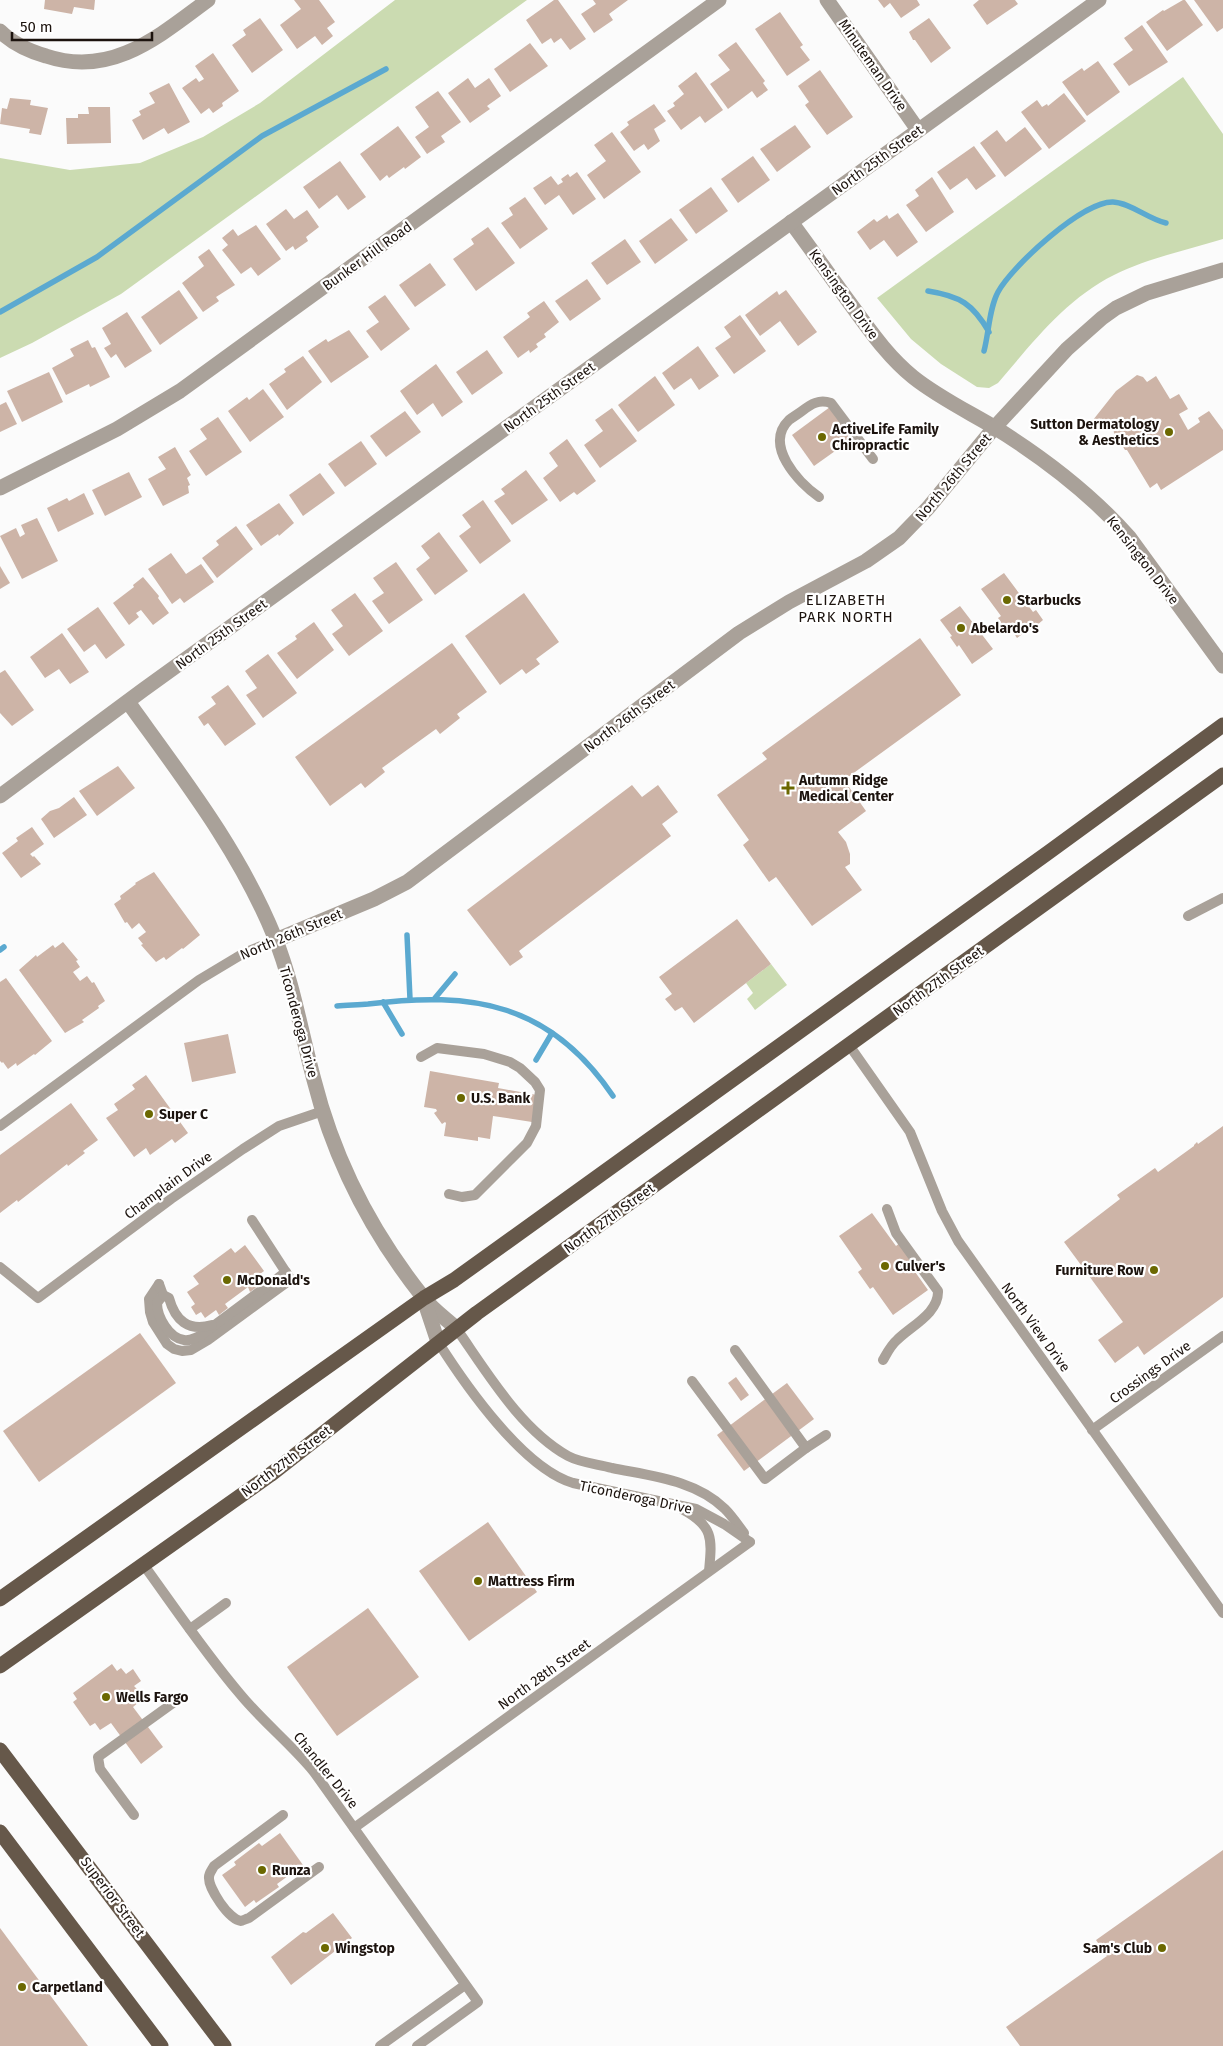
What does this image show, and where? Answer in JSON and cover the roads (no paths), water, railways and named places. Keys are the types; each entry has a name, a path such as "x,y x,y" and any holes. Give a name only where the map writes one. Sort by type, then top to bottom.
{"main road":[{"path":"0,1599 424,1298 464,1273 1042,858 1223,725"},
{"name":"North 27th Street","path":"0,1666 270,1475 456,1328 1223,775"},
{"name":"Superior Street","path":"0,1750 224,2046"},
{"path":"0,1832 161,2046"}],"street":[{"path":"0,31 24,48 52,58 77,62 103,60 122,56 140,48 208,0"},
{"name":"Bunker Hill Road","path":"0,488 125,425 180,391 719,0"},
{"name":"Minuteman Drive","path":"827,0 918,130"},
{"name":"North 25th Street","path":"1,794 1099,0"},
{"name":"Kensington Drive","path":"792,222 892,358 933,392 994,428 1053,467 1113,519 1129,537 1223,666"},
{"name":"North 26th Street","path":"276,940 374,899 407,882 739,633 789,602 877,554 899,538 928,508 994,428 1067,350 1102,318 1124,304 1147,293 1223,270"},
{"name":"Ticonderoga Drive","path":"128,702 227,841 250,884 276,940 286,969 323,1111 344,1168 362,1206 386,1245 424,1298 456,1328"},
{"name":"Ticonderoga Drive","path":"424,1298 438,1342"}],"lane":[{"path":"820,497 808,489 781,453 780,438 782,431 789,420 797,414 819,401 830,403 873,459"},
{"path":"1188,916 1223,898"},
{"name":"North 26th Street","path":"0,1126 199,980 244,953 276,940"},
{"name":"North View Drive","path":"849,1045 910,1132 942,1211 958,1241 1223,1613"},
{"path":"421,1056 437,1048 484,1054 510,1062 520,1068 536,1082 540,1090 536,1126 527,1144 475,1195 462,1197 449,1194"},
{"name":"Champlain Drive","path":"0,1267 38,1298 171,1199 243,1149 279,1126 323,1111"},
{"path":"883,1360 894,1342 932,1310 938,1300 938,1291 896,1233 887,1209"},
{"path":"217,1323 202,1328 194,1327 182,1321 174,1313 169,1298 163,1295 159,1284 149,1299 153,1322 167,1344 174,1349 182,1351 191,1350 208,1340 288,1282 289,1276 252,1220"},
{"path":"163,1295 156,1303 157,1313 175,1337 182,1340 190,1340 200,1336 286,1272"},
{"name":"Ticonderoga Drive","path":"456,1328 515,1409 558,1450 582,1461 671,1480 692,1487 709,1496 725,1509 750,1542"},
{"name":"Crossings Drive","path":"1092,1430 1223,1336"},
{"name":"Ticonderoga Drive","path":"438,1342 453,1366 499,1426 549,1472 562,1480 573,1483 670,1503 703,1512 733,1529 750,1542"},
{"path":"735,1350 806,1448"},
{"path":"692,1381 765,1479 826,1435"},
{"path":"670,1503 688,1512 707,1529 711,1541 709,1572"},
{"name":"North 28th Street","path":"354,1828 750,1542"},
{"name":"Chandler Drive","path":"143,1564 224,1676 259,1717 298,1753 478,2002 418,2046"},
{"path":"190,1629 226,1603"},
{"path":"134,1815 100,1769 98,1757 173,1703"},
{"path":"283,1815 214,1866 209,1874 211,1888 227,1911 233,1917 242,1921 249,1918 320,1867"},
{"path":"380,2046 465,1985"}],"waterway":[{"path":"0,312 97,257 262,136 386,69"},
{"path":"984,351 991,313 998,292 1018,267 1067,223 1084,212 1113,202 1126,205 1166,223"},
{"path":"928,291 949,296 964,303 977,314 989,332"},
{"path":"407,935 410,999"},
{"path":"0,950 4,947"},
{"path":"435,998 455,974"},
{"path":"337,1006 406,1000 442,1000 475,1003 506,1010 535,1023 563,1041 589,1065 613,1096"},
{"path":"383,1002 402,1034"},
{"path":"536,1060 552,1033"}],"place":[{"name":"Sutton Dermatology & Aesthetics","path":"1169,432"},
{"name":"ActiveLife Family Chiropractic","path":"822,437"},
{"name":"Starbucks","path":"1007,600"},
{"name":"Abelardo's","path":"961,628"},
{"name":"Autumn Ridge Medical Center","path":"788,788"},
{"name":"U.S. Bank","path":"461,1098"},
{"name":"Super C","path":"149,1114"},
{"name":"Culver's","path":"885,1266"},
{"name":"Furniture Row","path":"1154,1270"},
{"name":"McDonald's","path":"227,1280"},
{"name":"Mattress Firm","path":"478,1581"},
{"name":"Wells Fargo","path":"106,1697"},
{"name":"Runza","path":"262,1870"},
{"name":"Wingstop","path":"325,1948"},
{"name":"Sam's Club","path":"1162,1948"},
{"name":"Carpetland","path":"22,1987"}],"district":[{"name":"ELIZABETH PARK NORTH","path":"846,608"}]}
